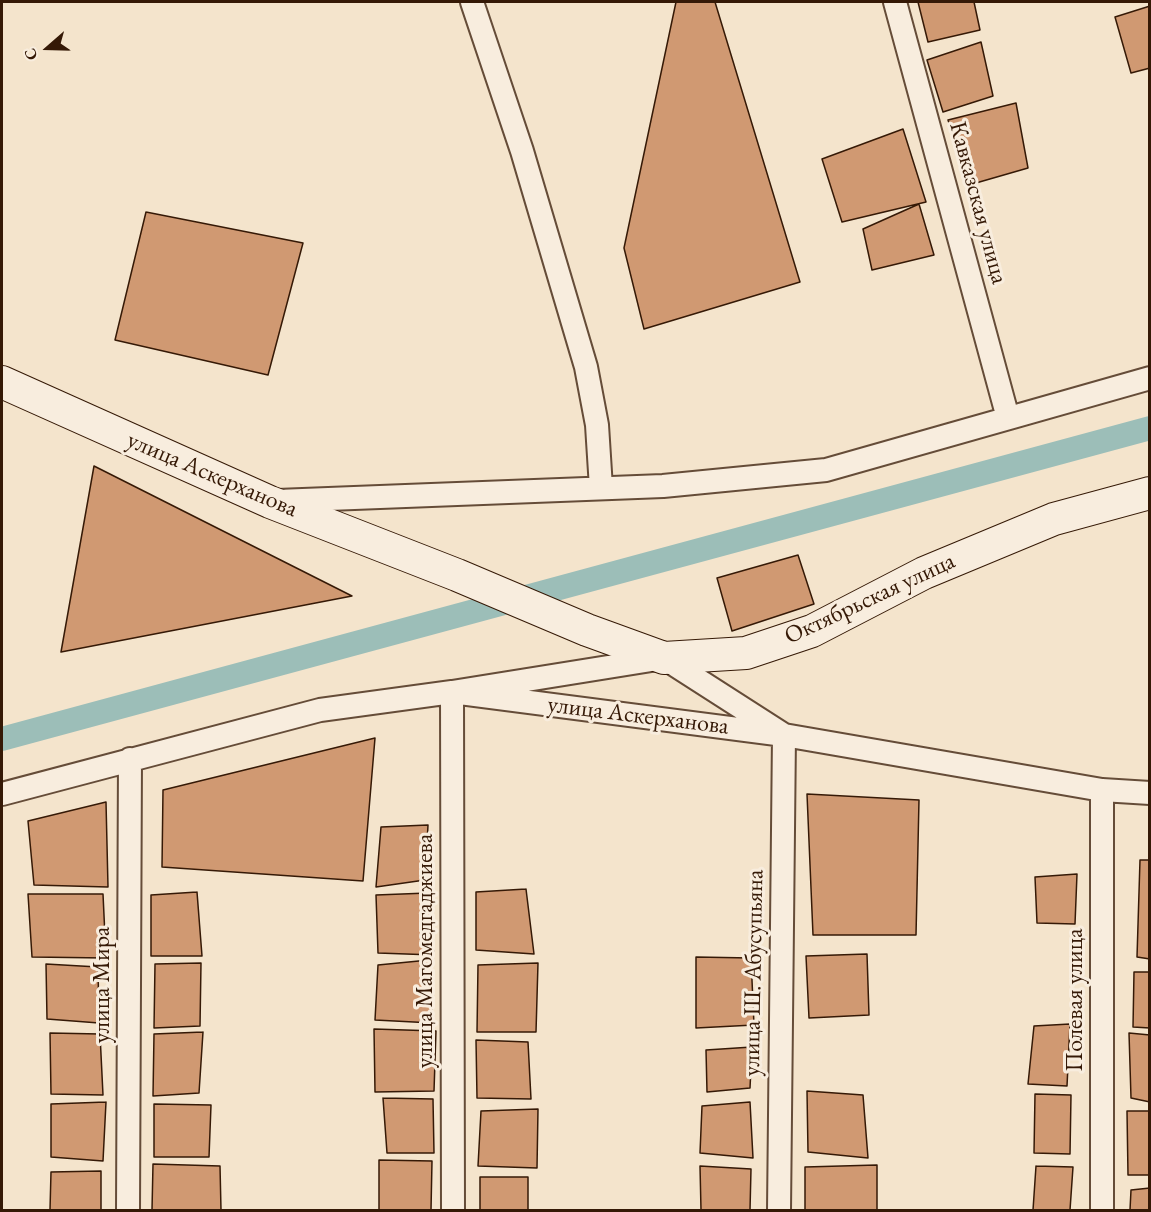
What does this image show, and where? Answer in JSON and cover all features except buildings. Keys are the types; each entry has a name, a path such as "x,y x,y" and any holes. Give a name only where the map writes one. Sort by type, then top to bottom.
{"street":[{"path":"472,2 522,152 586,367 597,425 601,488"},
{"name":"Кавказская улица","path":"896,2 1008,418"},
{"path":"270,502 663,486 826,470 1149,378"},
{"name":"улица Аскерханова","path":"2,382 270,502 458,575 587,630"},
{"name":"Октябрьская улица","path":"587,630 664,658 746,653 812,631 924,573 1054,519 1149,493"},
{"path":"452,692 664,658 784,735"},
{"name":"улица Аскерханова","path":"2,794 320,710 452,692 784,735 1102,790 1149,793"},
{"name":"улица Магомедгаджиева","path":"452,692 453,1210"},
{"name":"улица Ш. Абусупьяна","path":"779,1210 784,735"},
{"name":"улица Мира","path":"128,1210 130,759"},
{"name":"Полевая улица","path":"1102,790 1102,1210"}],"waterway":[{"path":"2,739 1150,428"}]}
